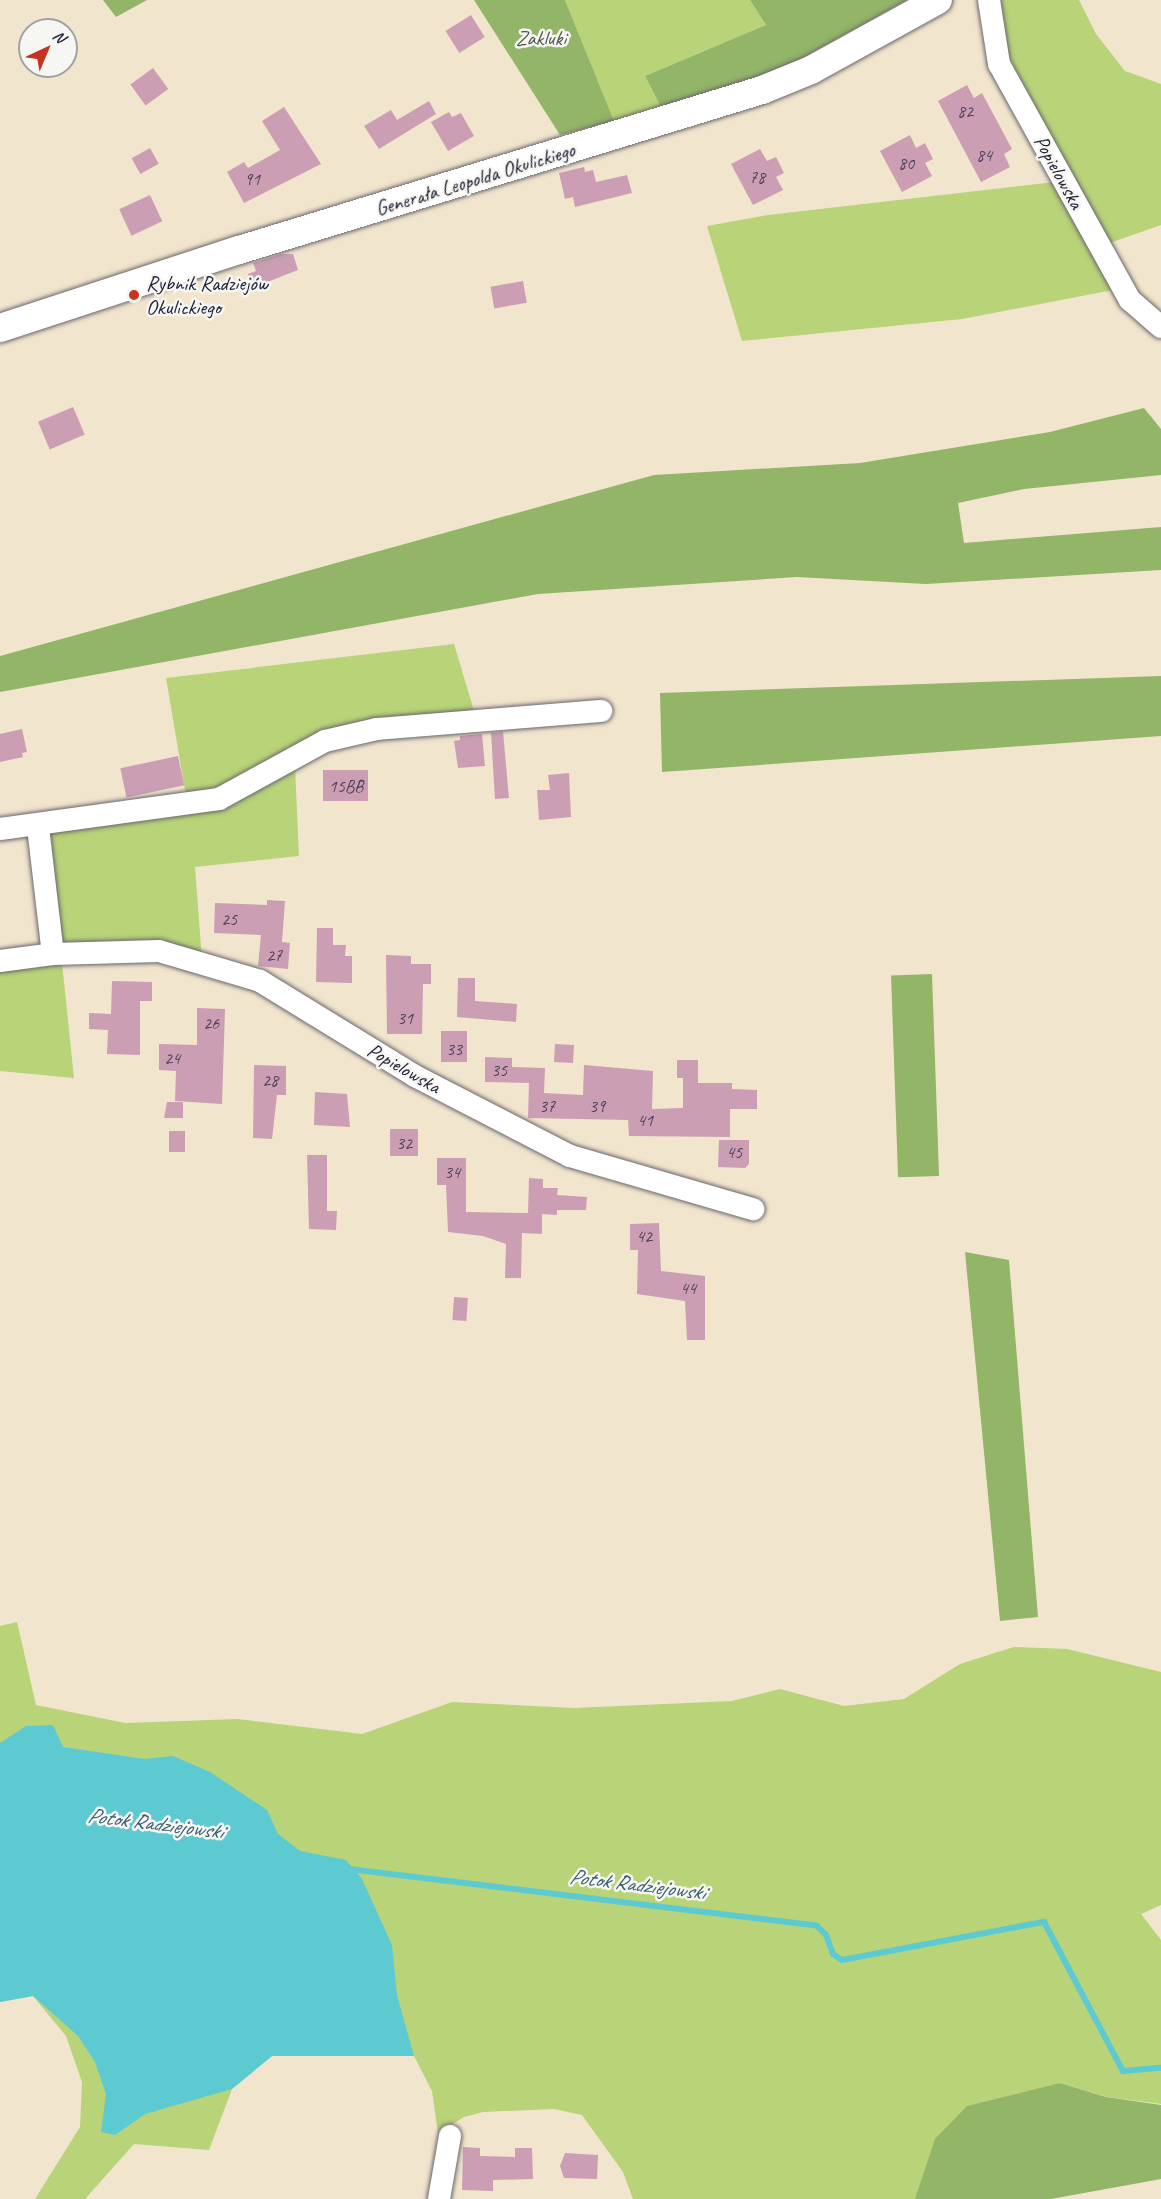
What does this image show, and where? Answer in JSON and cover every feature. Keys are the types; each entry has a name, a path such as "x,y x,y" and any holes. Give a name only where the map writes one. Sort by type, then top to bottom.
{"street":[{"name":"Generała Leopolda Okulickiego","path":"0,328 239,250 762,90 811,70 938,0"},
{"name":"Popielowska","path":"988,0 999,64 1130,300 1161,327"},
{"path":"0,830 38,827 219,799 326,741 377,729 601,711"},
{"path":"38,827 53,954"},
{"name":"Popielowska","path":"0,961 53,954 159,951 260,981 415,1076 570,1156 753,1209"},
{"path":"440,2199 450,2136"}],"green space":[{"path":"103,0 147,0 116,17"},
{"name":"Zakluki","path":"474,0 565,0 614,121 560,135"},
{"path":"565,0 750,0 766,25 645,76 663,111 614,121"},
{"path":"750,0 907,0 792,64 663,111 645,76 766,25"},
{"path":"1001,0 1079,0 1096,34 1125,71 1161,84 1161,225 1107,244 1017,78 1003,40"},
{"path":"1054,182 1113,290 962,319 742,341 707,226 768,215"},
{"path":"1144,408 1161,429 1161,475 1024,489 958,503 964,543 1161,527 1161,570 926,584 797,577 538,594 0,692 0,656 654,475 860,463 1050,432"},
{"path":"454,644 475,714 350,726 232,783 186,796 166,678"},
{"path":"1161,676 1161,736 662,772 660,693"},
{"path":"295,767 299,856 195,867 202,960 60,946 50,833 238,796"},
{"path":"62,963 74,1078 0,1071 0,971"},
{"path":"932,974 939,1176 898,1177 891,975"},
{"path":"965,1252 1009,1260 1038,1617 1000,1621"},
{"path":"17,1622 36,1705 125,1723 238,1719 362,1734 452,1702 574,1708 732,1701 780,1689 844,1706 904,1699 960,1664 1014,1647 1067,1649 1161,1672 1161,1905 1141,1914 1161,1940 1161,2104 1107,2097 1060,2083 923,2184 915,2199 633,2199 623,2172 582,2115 554,2109 483,2112 464,2117 438,2133 432,2091 414,2056 272,2056 232,2089 209,2150 134,2144 85,2199 35,2199 80,2127 82,2082 66,2036 33,1996 0,2002 0,1626"},
{"path":"1060,2083 1106,2097 1161,2105 1161,2179 1051,2199 915,2199 935,2139 967,2106"}],"water":[{"path":"53,1725 63,1747 144,1759 173,1756 210,1772 267,1810 278,1834 300,1851 346,1860 362,1879 392,1945 397,1995 414,2056 272,2056 232,2089 145,2114 115,2135 101,2132 106,2094 95,2062 78,2036 33,1996 0,2002 0,1743 26,1726"}],"building":[{"path":"471,15 485,37 459,53 446,31"},
{"path":"153,68 168,89 146,105 130,84"},
{"path":"967,85 974,98 982,93 1012,149 1004,154 1010,167 981,182 938,101"},
{"path":"429,101 436,114 379,149 364,126 391,110 397,120"},
{"path":"284,107 321,164 244,203 227,172 244,162 248,168 280,150 262,121"},
{"path":"449,112 452,117 461,113 474,136 448,151 431,122"},
{"path":"910,135 916,148 925,143 933,159 925,163 932,176 902,192 880,151"},
{"path":"150,148 159,164 140,174 132,158"},
{"path":"760,149 767,161 776,157 784,173 776,177 783,190 753,205 731,164"},
{"path":"584,167 585,172 593,170 596,182 627,175 632,193 575,207 573,197 565,199 559,173"},
{"path":"150,195 162,221 131,236 119,209"},
{"path":"281,254 293,254 298,270 252,288 248,274 256,271 253,263"},
{"path":"523,281 527,303 494,308 491,287"},
{"path":"73,407 85,435 50,449 38,422"},
{"path":"22,729 27,752 22,753 23,757 0,762 0,734"},
{"path":"503,732 509,798 495,799 491,733"},
{"path":"482,734 485,766 458,768 454,741 460,740 460,736"},
{"path":"178,756 184,785 127,798 120,768"},
{"path":"323,770 368,770 368,801 323,801"},
{"path":"569,773 571,817 539,820 537,790 550,790 548,775"},
{"path":"267,900 285,901 282,942 290,943 288,969 258,966 261,935 214,933 215,903 267,905"},
{"path":"317,928 333,928 333,945 346,945 345,956 352,956 352,983 316,982"},
{"path":"386,955 411,956 411,964 431,964 431,984 423,984 422,1034 387,1034"},
{"path":"458,978 475,978 475,1001 517,1004 516,1022 457,1017"},
{"path":"112,981 152,982 152,1001 140,1001 140,1055 107,1054 108,1030 89,1029 89,1013 111,1014"},
{"path":"197,1008 225,1009 222,1104 175,1101 176,1071 159,1070 159,1044 197,1045"},
{"path":"441,1031 467,1031 467,1062 441,1062"},
{"path":"555,1044 574,1045 573,1063 554,1062"},
{"path":"485,1057 512,1058 512,1067 545,1068 544,1093 583,1095 584,1065 653,1071 652,1109 683,1108 683,1078 677,1078 677,1060 698,1060 698,1083 732,1083 732,1089 757,1090 757,1109 730,1109 730,1137 629,1136 628,1120 528,1118 529,1083 485,1082"},
{"path":"254,1065 286,1066 286,1095 277,1095 272,1139 253,1138"},
{"path":"315,1092 347,1094 350,1127 314,1125"},
{"path":"167,1102 183,1102 183,1118 164,1118"},
{"path":"390,1129 418,1129 418,1156 390,1156"},
{"path":"169,1131 185,1131 185,1152 169,1152"},
{"path":"719,1140 749,1140 749,1164 745,1168 718,1167"},
{"path":"307,1155 327,1155 327,1211 337,1211 336,1230 309,1229"},
{"path":"437,1158 466,1158 466,1212 528,1213 529,1178 543,1179 543,1188 558,1188 557,1195 587,1197 586,1210 557,1210 557,1215 542,1214 542,1234 522,1233 521,1278 505,1278 506,1244 483,1236 448,1232 446,1185 437,1185"},
{"path":"659,1223 661,1271 705,1276 705,1340 687,1340 685,1301 637,1294 638,1250 630,1250 630,1224"},
{"path":"454,1297 468,1298 466,1321 452,1320"},
{"path":"463,2147 480,2148 480,2156 515,2157 515,2148 532,2148 533,2179 493,2180 493,2191 462,2190"},
{"path":"565,2153 598,2155 597,2179 564,2178 560,2166"}],"waterway":[{"name":"Potok Radziejowski","path":"349,1869 817,1926 826,1935 833,1954 842,1960 1044,1922 1123,2071 1161,2068"}],"place":[{"name":"Rybnik Radziejów Okulickiego","path":"134,295"}]}
